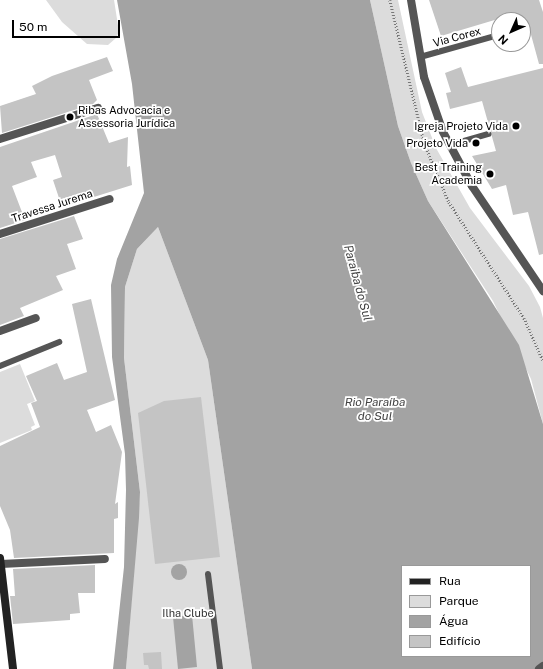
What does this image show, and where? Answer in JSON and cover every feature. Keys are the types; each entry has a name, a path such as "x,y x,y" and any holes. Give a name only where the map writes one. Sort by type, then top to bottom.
{"main road":[{"path":"1,561 13,669"}],"street":[{"path":"411,0 420,57 429,95 450,145 472,186 543,291"},
{"path":"0,139 98,108"},
{"name":"Travessa Jurema","path":"0,234 110,199"},
{"path":"0,331 36,318"},
{"path":"1,561 105,559"},
{"path":"538,669 543,666"}],"lane":[{"name":"Via Corex","path":"420,57 491,37"},
{"path":"450,145 488,134"},
{"path":"0,366 59,342"},
{"path":"208,574 220,669"}],"path":[{"path":"390,0 424,142 449,202 524,318 543,360"}],"green space":[{"path":"46,0 114,0 119,32 116,38 108,45 87,44 62,22"},
{"path":"370,0 398,0 422,112 436,148 470,208 529,286 540,307 543,318 543,424 531,379 493,301 428,201 411,163 398,126"},
{"name":"Ilha Clube","path":"158,227 208,360 252,669 126,669 140,492 124,358 125,287 137,249"},
{"path":"20,364 35,401 27,404 35,425 31,427 32,430 0,443 0,372"}],"water":[{"name":"Rio Paraíba do Sul","path":"117,0 370,0 398,126 411,163 428,201 519,345 543,424 543,669 252,669 208,360 158,227 137,249 125,287 124,358 140,492 126,669 113,669 124,567 126,490 125,454 112,357 111,285 117,259 144,193 132,84"},
{"path":"179,564 185,566 187,572 185,578 179,580 173,578 171,572 173,566"},
{"path":"192,615 197,667 178,669 173,617"}],"building":[{"path":"429,0 539,0 543,12 543,64 539,64 531,35 531,12 491,12 491,21 441,36"},
{"path":"107,57 113,71 89,80 97,100 93,104 2,133 0,106 36,94 32,86 52,76"},
{"path":"461,67 468,87 543,68 543,254 539,255 528,212 513,215 506,185 492,189 472,156 496,151 482,101 450,109 446,93 451,92 445,73"},
{"path":"97,114 109,143 128,137 127,167 130,166 132,185 62,207 53,180 62,177 55,155 31,162 37,177 12,186 25,220 0,228 0,147"},
{"path":"74,216 83,239 67,244 76,269 56,276 63,290 20,308 24,316 0,325 0,239"},
{"path":"91,299 115,400 87,410 96,432 111,425 122,452 115,504 118,502 118,518 114,519 114,553 14,558 10,530 0,506 0,446 40,427 31,403 37,401 26,376 57,363 64,380 87,372 72,304"},
{"path":"201,397 220,557 155,564 138,413 164,401"},
{"path":"95,565 95,593 78,593 80,613 70,614 70,620 13,624 10,596 15,596 13,569"},
{"path":"161,652 162,669 149,669 148,665 144,665 143,653"}],"place":[{"name":"Ribas Advocacia e Assessoria Jurídica","path":"70,117"},
{"name":"Igreja Projeto Vida","path":"516,126"},
{"name":"Projeto Vida","path":"476,143"},
{"name":"Best Training Academia","path":"490,174"}],"water label":[{"name":"Paraiba do Sul","path":"357,283"}]}
